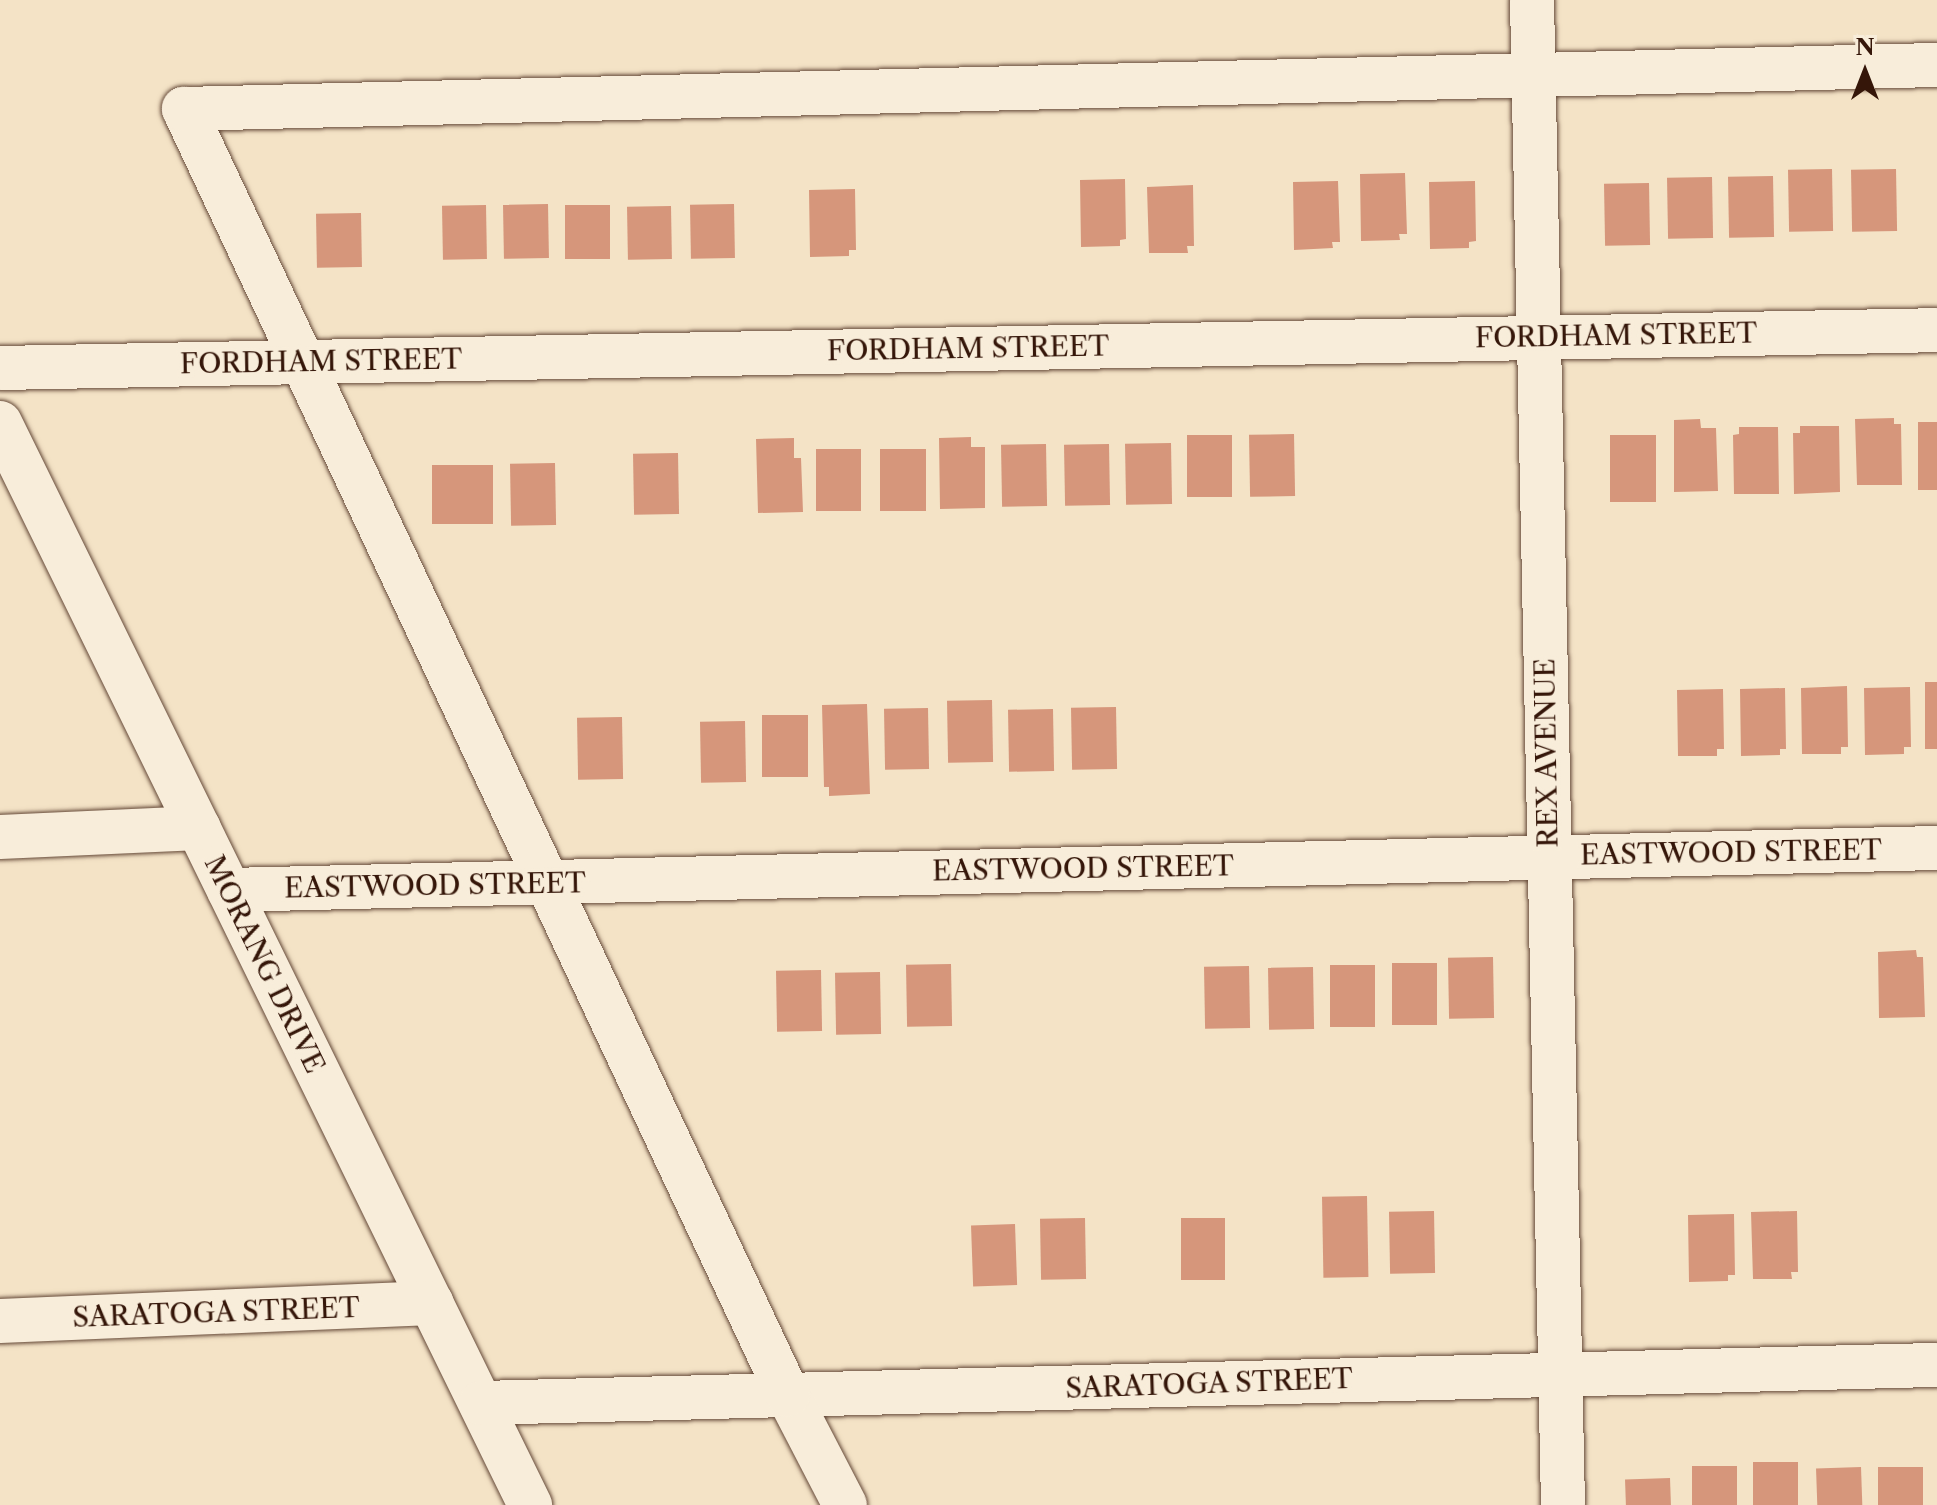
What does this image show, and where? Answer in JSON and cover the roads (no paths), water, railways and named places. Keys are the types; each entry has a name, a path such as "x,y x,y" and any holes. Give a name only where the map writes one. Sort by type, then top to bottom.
{"street":[{"name":"REX AVENUE","path":"1532,0 1563,1505"},
{"path":"845,1505 788,1395 545,882 299,362 184,109 1937,65"},
{"name":"FORDHAM STREET","path":"0,368 1937,330"},
{"name":"MORANG DRIVE","path":"0,423 530,1505"},
{"path":"0,837 199,828"},
{"name":"EASTWOOD STREET","path":"229,890 1937,848"},
{"name":"SARATOGA STREET","path":"0,1321 432,1303"},
{"name":"SARATOGA STREET","path":"481,1403 1937,1365"}]}
